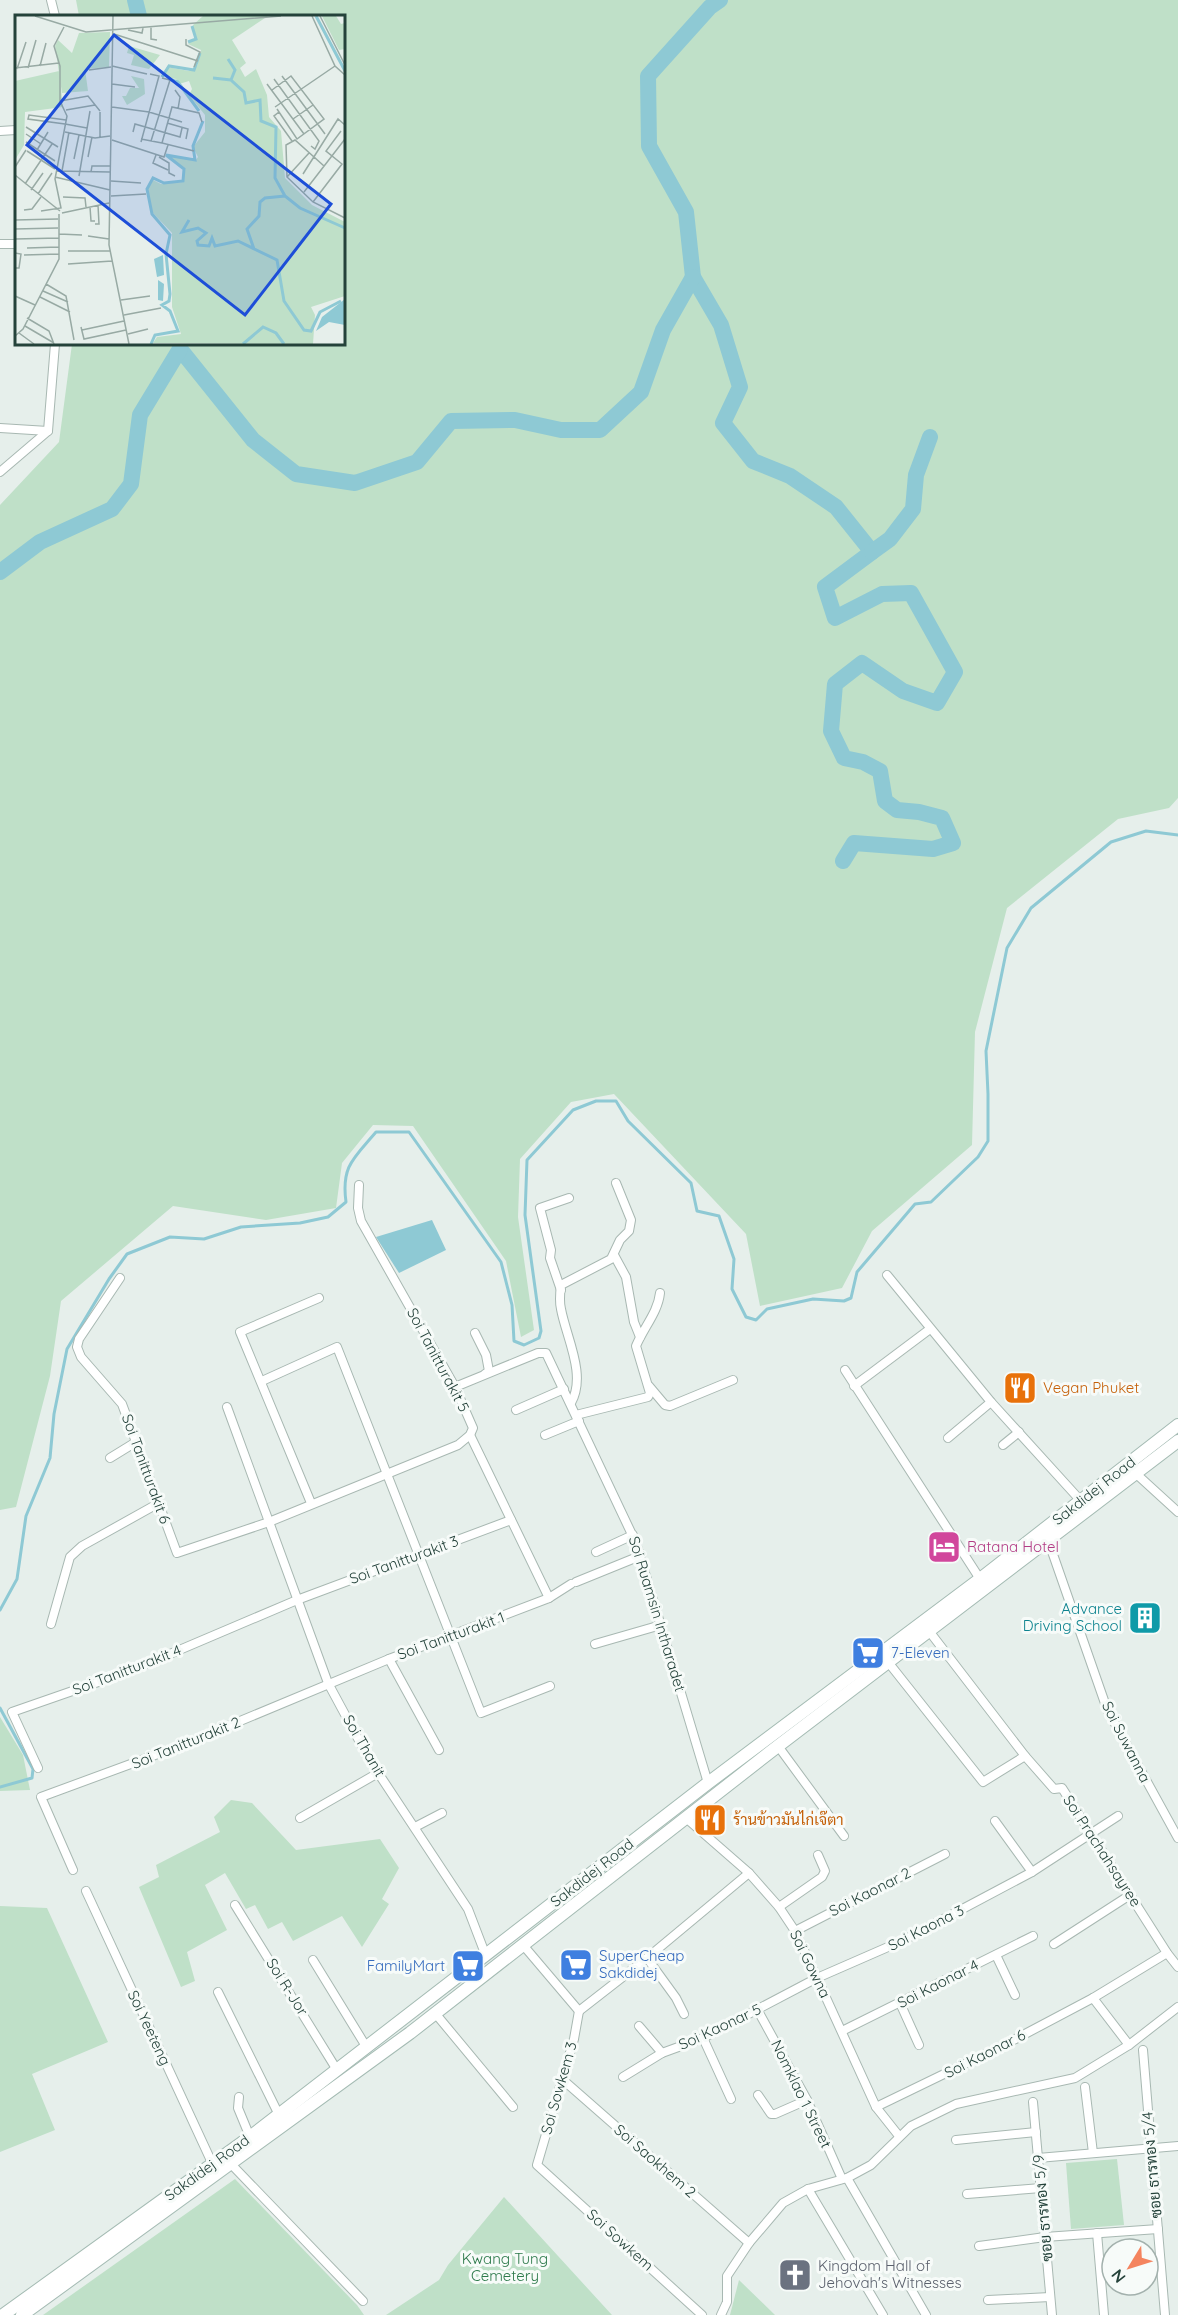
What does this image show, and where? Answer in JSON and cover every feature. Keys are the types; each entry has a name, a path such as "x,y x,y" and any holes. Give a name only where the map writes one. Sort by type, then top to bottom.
{"main road":[{"name":"Sakdidej Road","path":"22,2315 176,2198 213,2165 708,1783 980,1579 1048,1540 1132,1469 1178,1425"},
{"name":"Sakdidej Road","path":"3,2315 176,2198 231,2164 435,2013 928,1631 1081,1501 1178,1441"}],"street":[{"path":"51,0 55,15"},
{"path":"0,131 15,130"},
{"path":"0,472 48,431 55,345"},
{"path":"0,428 48,431"},
{"path":"571,1403 575,1396 576,1380 574,1352 561,1310 561,1285 609,1260 614,1255 620,1240 629,1231 631,1220 616,1183"},
{"name":"Soi Tanitturakit 5","path":"359,1185 358,1208 361,1221 455,1387 473,1428 470,1435 549,1599"},
{"path":"561,1290 550,1258 551,1250 540,1208 569,1198"},
{"path":"614,1255 626,1276 634,1322 640,1337"},
{"path":"887,1275 991,1402 1081,1501"},
{"name":"Soi Tanitturakit 6","path":"120,1278 79,1339 77,1347 81,1357 122,1404 177,1553 269,1521"},
{"path":"545,1435 578,1418 646,1398 650,1393 636,1346 656,1310 660,1293"},
{"path":"311,1503 240,1332 319,1298"},
{"path":"854,1386 930,1329"},
{"path":"455,1387 489,1371 487,1359 475,1333"},
{"path":"262,1381 337,1347 481,1713 550,1686"},
{"name":"Soi Ruamsin Intharadet","path":"485,1374 538,1353 546,1353 633,1535 708,1783"},
{"path":"845,1370 980,1579"},
{"path":"647,1383 667,1406 733,1380"},
{"path":"516,1410 564,1389"},
{"path":"948,1438 991,1402"},
{"name":"Soi Thanit","path":"227,1407 328,1683 378,1773 468,1909 486,1956"},
{"path":"1003,1445 1019,1432"},
{"path":"269,1521 458,1445 470,1435"},
{"path":"110,1458 136,1442"},
{"path":"1132,1469 1178,1512"},
{"path":"51,1624 70,1557 82,1546 159,1503"},
{"name":"Soi Tanitturakit 3","path":"297,1600 511,1520"},
{"path":"596,1552 633,1535"},
{"name":"Soi Suwanna","path":"1048,1540 1107,1709 1178,1838"},
{"name":"Soi Tanitturakit 1","path":"328,1683 549,1599 573,1583 640,1556"},
{"name":"Soi Tanitturakit 4","path":"38,1768 12,1712 130,1671 297,1600"},
{"path":"596,1644 661,1625"},
{"name":"Soi Prachahsayree","path":"928,1631 1025,1756 1054,1789 1062,1788 1090,1835 1178,1967"},
{"path":"389,1659 439,1750"},
{"path":"888,1662 983,1782 1025,1756"},
{"name":"Soi Tanitturakit 2","path":"73,1870 41,1797 185,1744 328,1683"},
{"path":"778,1746 844,1836"},
{"path":"300,1818 378,1773"},
{"path":"415,1827 442,1813"},
{"name":"Soi Kaona 3","path":"818,1978 904,1940 1032,1872 1118,1816"},
{"name":"Soi Gowna","path":"686,1818 749,1873 779,1907 795,1931 818,1978 876,2108 899,2136"},
{"path":"995,1821 1032,1872"},
{"name":"Soi Kaonar 2","path":"795,1931 945,1854"},
{"path":"779,1907 822,1877 825,1872 818,1855"},
{"path":"522,1945 579,2011 647,1959 749,1873"},
{"name":"Soi Yeeteng","path":"86,1891 213,2165"},
{"path":"1054,1944 1130,1894"},
{"name":"Soi R-Jor","path":"235,1905 338,2070"},
{"name":"Soi Kaonar 4","path":"842,2031 1033,1936"},
{"name":"Soi Kaonar 6","path":"876,2108 1093,1998 1167,1953"},
{"path":"996,1955 1015,1995"},
{"path":"647,1959 676,1998 684,2014"},
{"path":"313,1960 367,2048"},
{"name":"Soi Kaonar 5","path":"623,2077 662,2053 703,2038 818,1978"},
{"path":"218,1992 279,2115"},
{"path":"1093,1998 1129,2045"},
{"path":"900,2003 919,2045"},
{"path":"721,2315 727,2302 727,2276 749,2243 783,2203 808,2189 844,2178 871,2165 911,2126 956,2104 1075,2078 1129,2045 1178,2007"},
{"name":"Nomklao 1 Street","path":"758,2009 807,2100 844,2178 926,2315"},
{"name":"Soi Sowkem 3","path":"537,2165 579,2011"},
{"path":"435,2013 513,2107"},
{"path":"639,2026 662,2053"},
{"path":"703,2038 730,2099"},
{"name":"ซอย ธารทอง 5/4","path":"1143,2050 1149,2149 1165,2315"},
{"name":"Soi Saokhem 2","path":"562,2079 749,2243"},
{"path":"1085,2087 1093,2153"},
{"path":"758,2095 771,2114 807,2100"},
{"path":"239,2097 238,2108 250,2137"},
{"name":"ซอย ธารทอง 5/9","path":"1033,2102 1052,2315"},
{"path":"956,2140 1036,2132"},
{"path":"1038,2158 1178,2146"},
{"path":"231,2164 363,2301"},
{"name":"Soi Sowkem","path":"537,2165 702,2315"},
{"path":"967,2194 1041,2188"},
{"path":"808,2189 883,2315"},
{"path":"979,2246 1045,2237 1158,2229"},
{"path":"1097,2233 1104,2315"},
{"path":"988,2300 1050,2297"}],"green space":[{"path":"76,0 1178,0 1178,798 1169,808 1118,819 1007,908 975,1032 972,1145 872,1231 842,1288 760,1306 746,1234 614,1094 571,1102 520,1159 518,1217 534,1330 521,1337 506,1261 413,1126 373,1125 342,1163 336,1208 266,1220 173,1206 61,1301 50,1376 16,1507 0,1510 0,505 59,442 72,345 345,345 345,15 79,15"},
{"path":"0,1717 23,1755 30,1790 0,1791"},
{"path":"231,1800 252,1803 296,1850 380,1839 399,1868 382,1899 389,1904 362,1947 342,1916 293,1941 282,1922 268,1929 255,1905 246,1909 225,1873 205,1885 227,1930 187,1952 195,1981 181,1987 139,1887 159,1877 156,1865 220,1832 214,1817"},
{"path":"0,1906 47,1908 108,2042 32,2074 55,2130 0,2152"},
{"path":"1117,2159 1124,2225 1071,2229 1066,2163"},
{"path":"235,2179 357,2305 364,2315 43,2315"},
{"name":"Kwang Tung Cemetery","path":"504,2197 612,2315 386,2315 439,2280 448,2265"},
{"path":"739,2280 775,2315 730,2315"}],"water":[{"path":"432,1220 446,1250 399,1273 376,1237"}],"waterway":[{"path":"135,0 139,15"},
{"path":"720,0 710,7 648,76 649,146 686,212 693,277 721,325 740,387 723,423 753,461 790,476 836,507 872,552 825,587 835,618 882,594 911,593 955,672 937,703 903,691 862,663 835,684 831,731 844,758 863,762 880,771 885,801 897,810 919,812 942,818 953,843 933,849 854,843 843,861"},
{"path":"180,349 253,440 296,474 355,483 417,462 451,421 515,420 561,430 600,430 641,392 663,330 693,277"},
{"path":"0,572 40,542 112,509 131,484 140,415 180,349 180,345"},
{"path":"872,552 890,539 913,509 916,475 930,437"},
{"path":"0,1610 17,1579 26,1516 50,1458 54,1414 67,1349 109,1279 127,1254 170,1237 204,1239 241,1227 300,1223 328,1217 346,1202 347,1171 376,1132 409,1132 501,1262 512,1305 514,1341 524,1345 539,1338 541,1331 525,1215 527,1160 573,1110 596,1101 616,1101 628,1121 691,1183 697,1211 719,1216 734,1259 732,1289 746,1317 756,1320 767,1309 813,1299 844,1301 851,1298 857,1272 915,1204 931,1202 978,1157 988,1141 986,1051 1007,948 1031,908 1111,842 1146,831 1178,835"},
{"path":"0,1708 33,1769 32,1778 0,1787"}],"place":[{"name":"Vegan Phuket","path":"1020,1388"},
{"name":"Ratana Hotel","path":"944,1547"},
{"name":"Advance Driving School","path":"1145,1618"},
{"name":"7-Eleven","path":"868,1653"},
{"name":"ร้านข้าวมันไก่เจ๊ตา","path":"710,1820"},
{"name":"SuperCheap Sakdidej","path":"576,1965"},
{"name":"FamilyMart","path":"468,1966"},
{"name":"Kingdom Hall of Jehovah's Witnesses","path":"795,2275"}]}
